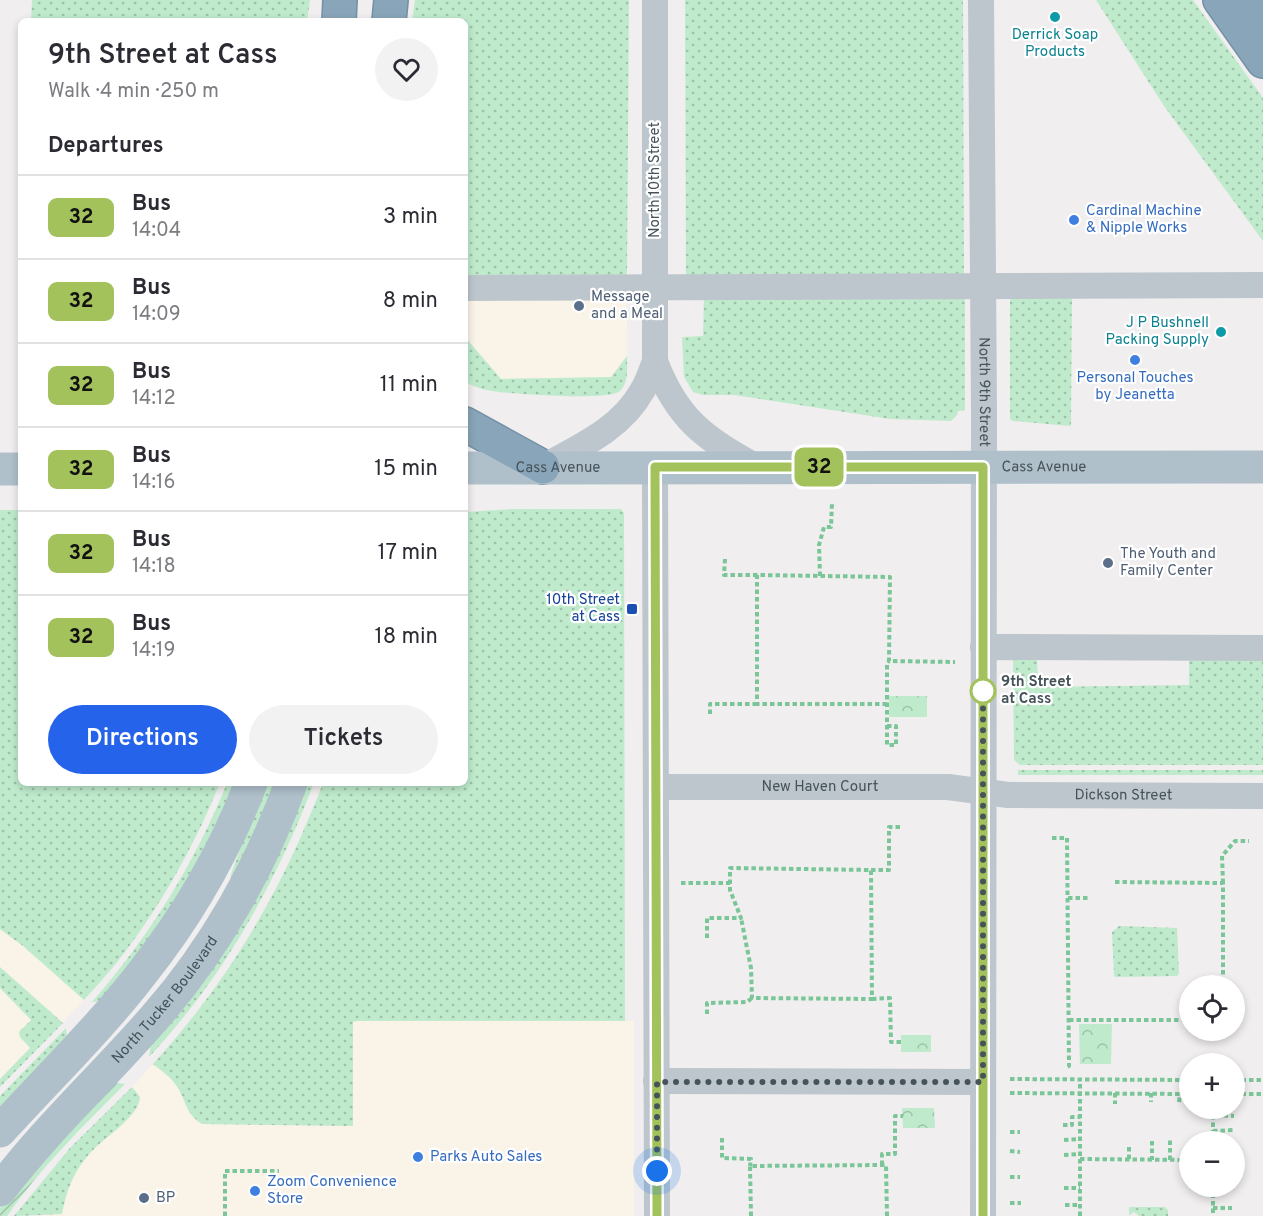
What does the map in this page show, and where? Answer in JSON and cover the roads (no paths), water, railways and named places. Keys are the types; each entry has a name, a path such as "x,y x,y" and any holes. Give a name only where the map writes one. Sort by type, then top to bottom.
{"highway":[{"path":"339,18 340,0"},
{"path":"390,18 391,0"},
{"path":"1220,0 1263,61"},
{"path":"1251,0 1263,15"},
{"path":"468,426 543,467"}],"main road":[{"path":"468,486 543,467"},
{"name":"Cass Avenue","path":"468,468 1263,467"},
{"path":"0,470 18,470"},
{"path":"0,1131 143,973 181,919 212,867 250,786"},
{"name":"North Tucker Boulevard","path":"0,1190 56,1122 156,1016 208,948 263,850 290,786"}],"street":[{"name":"North 10th Street","path":"655,0 655,361 667,392 696,429 757,467"},
{"name":"North 9th Street","path":"981,0 984,286 983,1216"},
{"path":"468,288 1263,285"},
{"name":"North 10th Street","path":"543,467 595,438 620,419 642,391 655,361"},
{"path":"655,467 657,1216"},
{"path":"983,646 1263,648"},
{"name":"New Haven Court","path":"656,787 948,787 984,792"},
{"name":"Dickson Street","path":"984,792 1008,795 1263,796"},
{"path":"95,1027 122,1054"},
{"path":"657,1082 983,1082"}],"place":[{"name":"Derrick Soap Products","path":"1055,17"},
{"name":"Cardinal Machine & Nipple Works","path":"1074,220"},
{"name":"Message and a Meal","path":"579,306"},
{"name":"J P Bushnell Packing Supply","path":"1221,332"},
{"name":"Personal Touches by Jeanetta","path":"1135,360"},
{"name":"The Youth and Family Center","path":"1108,563"},
{"name":"10th Street at Cass","path":"632,609"},
{"name":"9th Street at Cass","path":"983,691"},
{"name":"Parks Auto Sales","path":"418,1157"},
{"name":"Zoom Convenience Store","path":"255,1191"},
{"name":"BP","path":"144,1198"}]}
